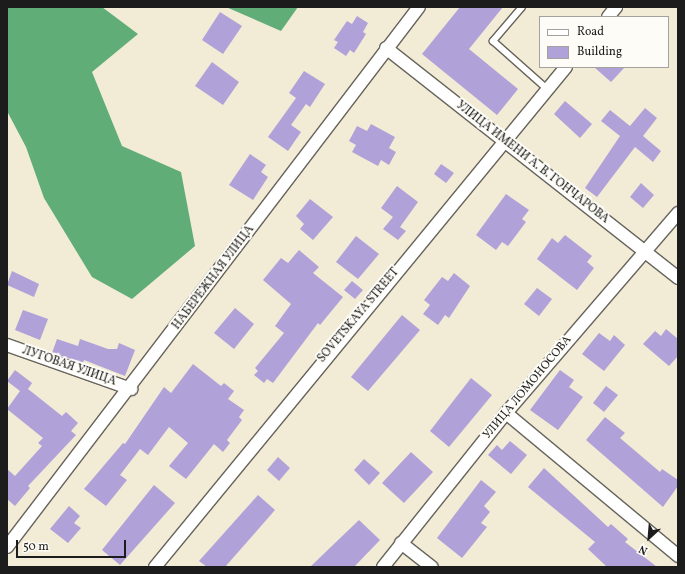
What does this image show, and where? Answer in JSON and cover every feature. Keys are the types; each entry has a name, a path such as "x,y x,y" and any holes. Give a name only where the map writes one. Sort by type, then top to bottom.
{"street":[{"name":"НАБЕРЕЖНАЯ УЛИЦА","path":"7,547 131,389 386,48 419,7"},
{"path":"609,16 616,7"},
{"name":"УЛИЦА ИМЕНИ А. В. ГОНЧАРОВА","path":"386,48 678,278"},
{"name":"SOVETSKAYA STREET","path":"155,567 565,68"},
{"name":"УЛИЦА ЛОМОНОСОВА","path":"383,567 506,413 643,251 678,213"},
{"name":"ЛУГОВАЯ УЛИЦА","path":"7,345 131,389"},
{"path":"506,413 678,556"},
{"path":"401,543 432,567"}],"lane":[{"path":"522,7 493,40 547,89"}],"green space":[{"path":"7,7 102,7 138,34 92,72 122,146 181,172 195,246 132,299 92,277 44,198 26,147 7,111"},
{"path":"226,7 298,7 281,31"}],"building":[{"path":"460,7 503,7 469,49 518,89 497,115 422,54"},
{"path":"220,12 242,26 223,54 202,40"},
{"path":"357,16 368,23 363,32 366,34 354,53 350,50 346,56 334,48 338,42 334,40 347,21 352,24"},
{"path":"212,62 239,82 223,105 195,86"},
{"path":"595,68 624,68 611,82"},
{"path":"304,71 325,84 310,107 306,104 291,125 301,132 288,151 268,137 296,98 289,93"},
{"path":"565,101 592,124 580,138 554,114"},
{"path":"645,108 657,118 643,136 661,151 653,162 635,147 597,197 585,188 620,136 601,121 610,110 630,126"},
{"path":"371,124 395,137 389,148 396,152 389,165 381,160 378,166 352,152 356,145 349,141 357,126 367,131"},
{"path":"250,154 266,165 261,172 268,177 253,200 229,185"},
{"path":"441,164 454,173 446,183 434,174"},
{"path":"641,183 654,195 643,208 630,197"},
{"path":"397,186 418,202 400,227 406,231 398,240 383,229 393,217 381,208"},
{"path":"506,194 529,210 522,219 526,222 508,246 502,242 496,250 476,235"},
{"path":"310,199 333,217 313,240 300,229 304,224 296,216"},
{"path":"565,235 592,256 587,262 594,268 577,290 537,259 552,238 558,243"},
{"path":"356,236 379,254 358,279 336,262"},
{"path":"299,250 319,267 313,273 343,297 320,325 318,323 273,383 267,379 264,383 254,375 258,371 255,368 284,333 275,326 291,304 263,280 281,258 288,263"},
{"path":"12,271 39,284 34,297 7,285"},
{"path":"454,273 470,286 449,318 445,315 438,325 423,314 430,305 424,300 442,277 448,281"},
{"path":"352,281 363,290 355,299 344,290"},
{"path":"537,288 552,299 539,316 524,304"},
{"path":"235,308 254,324 234,349 214,333"},
{"path":"23,310 48,319 40,340 15,330"},
{"path":"402,315 420,330 368,391 351,377"},
{"path":"666,329 678,339 678,356 669,366 643,344 655,331 661,336"},
{"path":"599,333 610,341 614,335 625,345 604,371 582,354"},
{"path":"57,339 78,346 80,339 108,349 117,349 119,343 135,350 125,376 84,360 83,363 52,353"},
{"path":"193,364 221,386 224,383 234,391 228,399 244,410 239,417 242,420 227,440 230,443 223,452 214,444 186,479 169,466 188,443 169,427 148,455 140,449 120,475 127,480 106,506 84,489 123,443 125,444 164,387 171,393"},
{"path":"15,370 32,383 28,389 62,416 66,412 78,423 71,431 76,435 28,486 30,488 15,506 7,499 7,469 15,476 42,446 38,443 43,438 7,409 20,391 7,381"},
{"path":"560,370 574,380 569,387 583,397 558,430 530,410"},
{"path":"471,378 492,395 449,447 430,431"},
{"path":"606,386 618,395 604,412 593,403"},
{"path":"605,417 625,433 620,438 660,472 662,469 678,480 678,486 663,507 586,440"},
{"path":"510,441 527,455 511,474 488,455 497,445 502,450"},
{"path":"411,452 433,472 404,503 382,483"},
{"path":"278,457 290,468 279,481 267,470"},
{"path":"364,459 380,473 369,485 354,470"},
{"path":"544,468 608,527 611,524 628,539 625,542 657,567 607,567 588,549 595,542 528,487"},
{"path":"481,480 496,492 484,506 490,512 481,523 487,527 462,558 437,538"},
{"path":"154,485 175,503 120,565 102,550"},
{"path":"258,495 275,510 225,567 207,567 199,561"},
{"path":"69,506 80,516 74,523 81,528 68,543 50,529"},
{"path":"359,520 380,540 354,567 310,567"}]}
